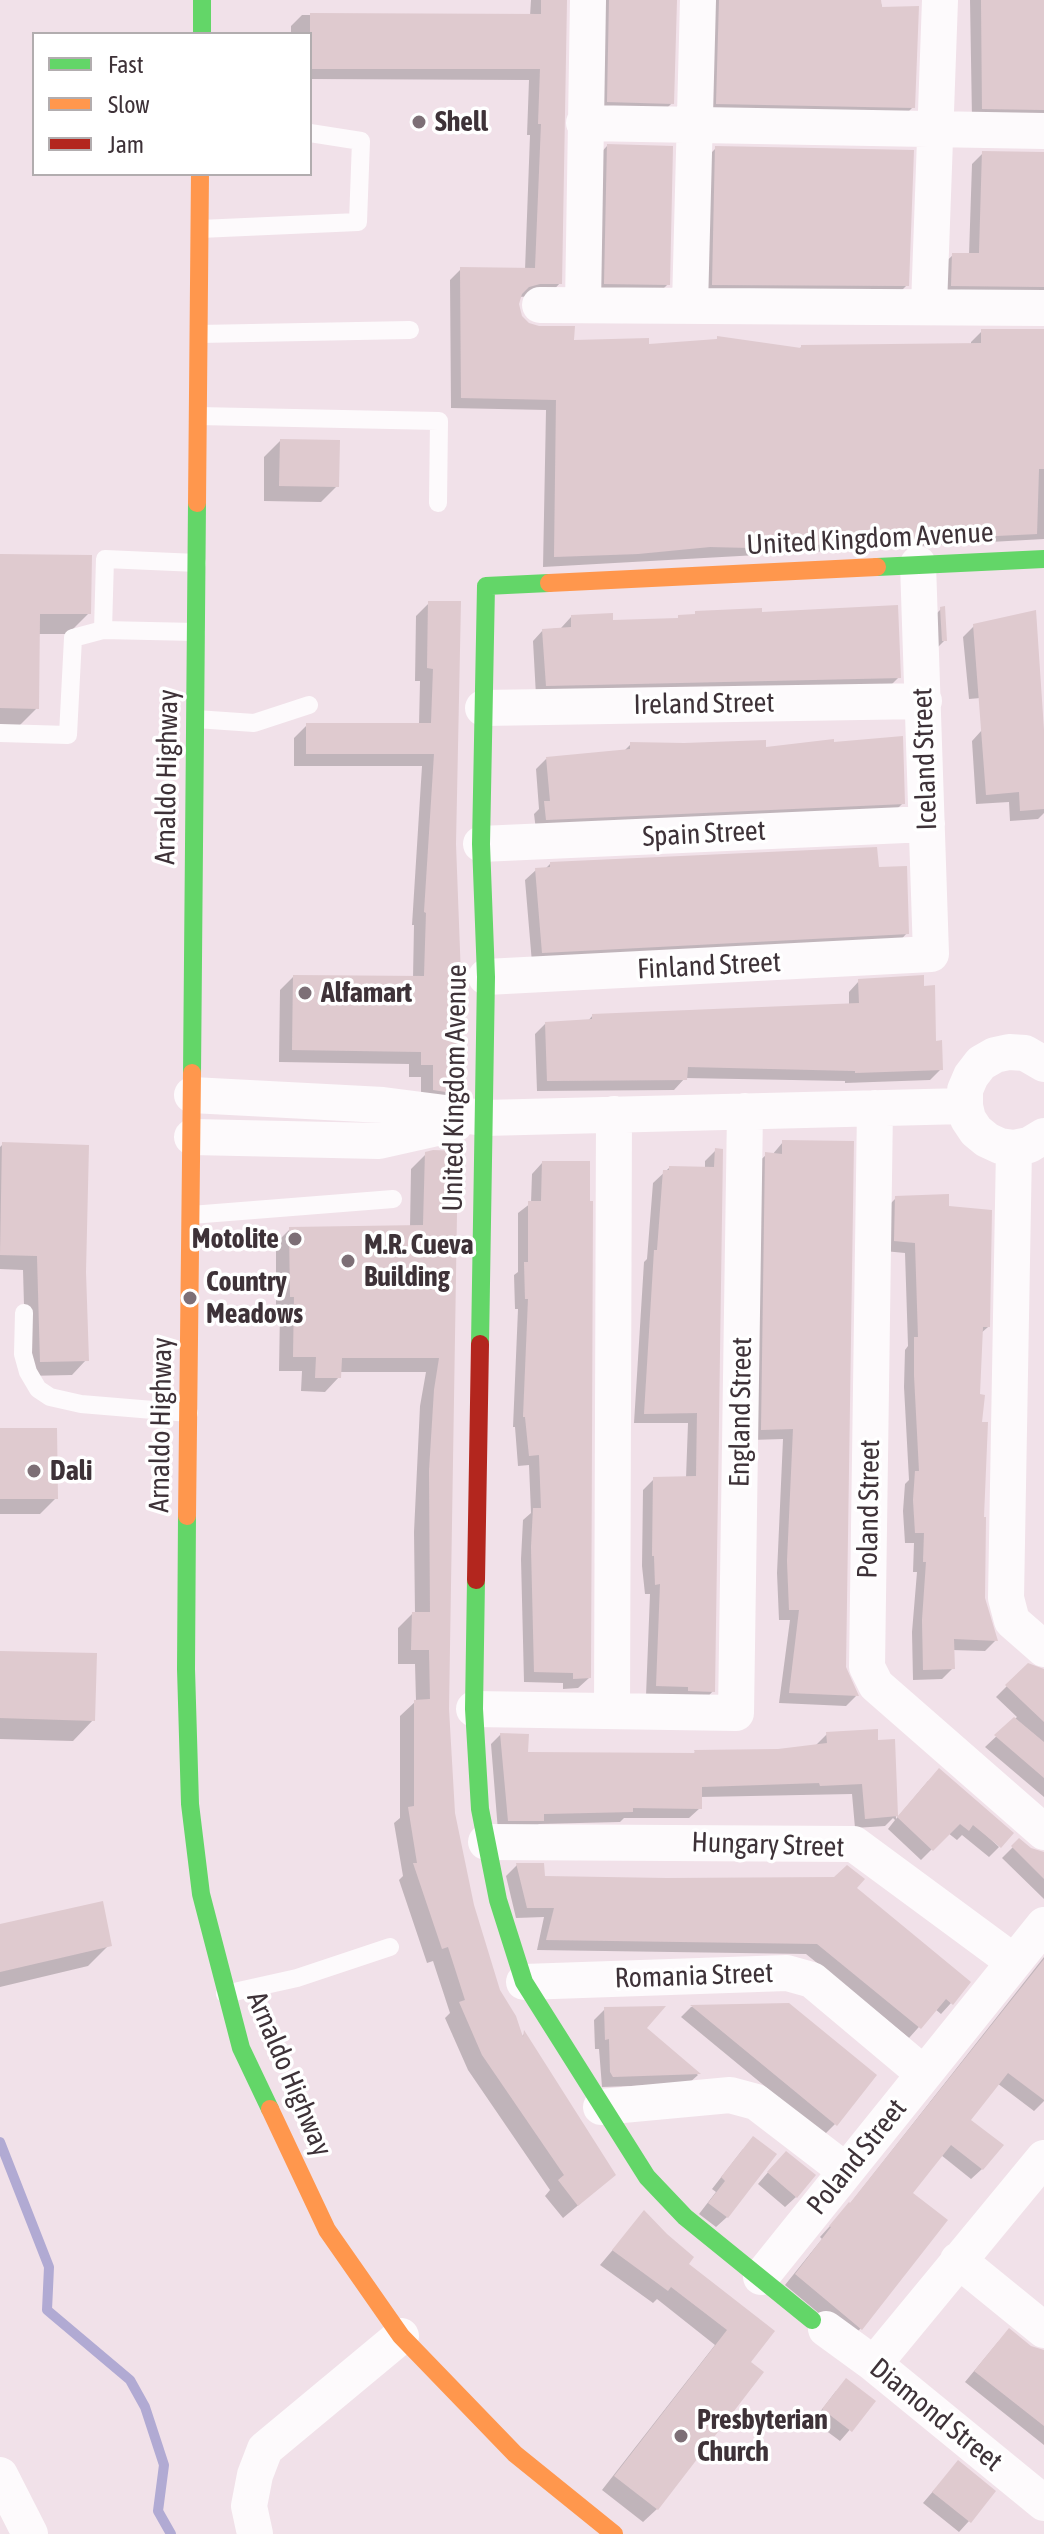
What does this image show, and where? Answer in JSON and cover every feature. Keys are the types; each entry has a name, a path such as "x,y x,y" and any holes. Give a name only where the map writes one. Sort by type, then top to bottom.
{"main road":[{"path":"202,0 202,32"},
{"name":"Arnaldo Highway","path":"200,176 186,1669 190,1804 201,1894 241,2048 327,2230 401,2336 515,2454 614,2534"},
{"name":"United Kingdom Avenue","path":"819,2324 685,2217 647,2177 524,1982 498,1900 486,1842 480,1809 474,1709 486,977 481,844 486,586 1044,559"}],"street":[{"path":"583,305 588,0"},
{"path":"690,306 698,0"},
{"path":"929,306 940,0"},
{"path":"584,123 1044,131"},
{"path":"540,305 1044,308"},
{"name":"Iceland Street","path":"918,564 931,954"},
{"name":"Ireland Street","path":"483,708 924,701"},
{"name":"Spain Street","path":"481,844 927,824"},
{"name":"Finland Street","path":"486,977 931,954"},
{"path":"1044,1064 1025,1053 995,1055 981,1063 965,1090 968,1119 987,1140 1029,1142 1006,1598 1012,1621 1044,1649"},
{"path":"192,1095 383,1105 484,1118 965,1106"},
{"name":"Poland Street","path":"875,1108 867,1667 876,1685 1044,1832"},
{"name":"England Street","path":"612,1710 736,1713 745,1111"},
{"path":"474,1709 612,1710 614,1114"},
{"path":"192,1137 379,1141 484,1118"},
{"name":"Hungary Street","path":"486,1842 854,1844 1014,1962"},
{"name":"Poland Street","path":"761,2277 1044,1925"},
{"name":"Romania Street","path":"524,1982 787,1973 812,1980 924,2074"},
{"path":"601,2107 730,2095 756,2102 846,2171"},
{"path":"874,2364 1043,2161"},
{"path":"958,2260 1044,2330"},
{"name":"Diamond Street","path":"819,2324 874,2364 1044,2503"},
{"path":"255,2534 249,2506 255,2475 265,2449 401,2336"},
{"path":"0,2475 30,2534"}],"lane":[{"path":"200,229 358,222 361,141 312,133"},
{"path":"199,334 410,330"},
{"path":"198,416 439,421 438,503"},
{"path":"103,630 105,559 197,563"},
{"path":"0,733 68,735 73,638 103,630 196,632"},
{"path":"196,719 254,723 309,705"},
{"path":"191,1215 393,1199"},
{"path":"24,1313 23,1354 28,1372 38,1389 50,1397 81,1404 189,1413"},
{"path":"225,1994 297,1978 390,1947"}],"building":[{"path":"541,0 567,0 562,284 529,287 522,294 519,304 522,316 529,323 539,326 575,326 574,340 649,338 649,344 717,339 717,336 801,348 801,345 981,343 981,329 1044,329 1044,469 1039,469 1037,534 751,548 710,547 554,557 556,400 461,398 460,267 535,268 540,69 312,69 310,32 310,13 541,14"},
{"path":"609,0 677,0 674,104 607,102"},
{"path":"719,0 881,0 882,7 919,6 915,108 716,104"},
{"path":"981,0 1044,0 1044,110 982,109"},
{"path":"607,144 673,146 670,285 604,284"},
{"path":"715,146 914,150 909,286 712,285"},
{"path":"982,151 1044,152 1044,287 951,286 952,253 979,253"},
{"path":"280,439 340,440 339,487 279,486"},
{"path":"0,554 92,555 91,614 40,614 39,709 0,708"},
{"path":"428,601 461,601 456,844 461,977 459,1094 433,1090 433,1065 421,1065 421,1052 292,1050 293,975 424,976 424,912 434,754 306,754 306,723 431,723 433,669 427,668"},
{"path":"898,605 901,678 546,686 542,629 571,627 571,615 613,613 613,620 678,618 678,615 695,614 695,611 762,608 762,612"},
{"path":"945,606 947,641 942,641 940,607"},
{"path":"1036,610 1044,730 1044,809 1020,811 1019,792 986,795 973,624"},
{"path":"903,736 905,804 546,820 544,801 550,801 546,757 630,749 630,742 766,740 766,747 834,739 834,742"},
{"path":"877,847 879,867 907,866 909,934 542,953 535,868 550,867 550,862"},
{"path":"924,975 924,986 935,985 936,1041 942,1040 943,1070 855,1073 688,1067 687,1080 547,1081 545,1022 592,1019 592,1014 859,1003 858,979"},
{"path":"782,1140 854,1141 846,1667 859,1696 789,1693 799,1610 789,1610 787,1561 793,1429 761,1430 765,1152 782,1154"},
{"path":"2,1142 89,1145 86,1272 89,1361 40,1362 37,1256 0,1255"},
{"path":"715,1148 723,1149 715,1692 656,1686 660,1584 655,1585 652,1556 653,1477 696,1476 697,1413 644,1414 654,1250 657,1250 663,1170 669,1170 669,1166 714,1167"},
{"path":"458,1151 449,1709 455,1813 474,1905 500,1990 516,2016 523,2037 524,2030 616,2175 578,2206 558,2180 564,2175 482,2055 459,2002 465,2000 448,1947 442,1949 413,1863 417,1863 408,1807 414,1806 414,1700 430,1699 429,1650 411,1650 412,1612 430,1612 429,1471 439,1358 342,1358 341,1378 315,1378 316,1357 293,1357 294,1297 290,1297 289,1227 423,1225 425,1152"},
{"path":"542,1161 590,1161 590,1201 593,1201 591,1678 573,1679 573,1673 534,1672 531,1547 533,1508 541,1508 539,1455 529,1456 523,1417 528,1299 525,1299 524,1262 528,1262 528,1201 541,1201"},
{"path":"949,1194 949,1206 992,1210 990,1327 983,1327 980,1394 985,1395 982,1422 988,1422 985,1598 998,1641 954,1639 955,1669 923,1670 926,1562 923,1562 924,1533 915,1533 913,1500 915,1471 919,1471 914,1375 914,1337 918,1337 915,1243 894,1241 895,1196"},
{"path":"0,1428 57,1428 58,1499 0,1499"},
{"path":"0,1651 97,1653 95,1721 0,1718"},
{"path":"1028,1663 1044,1669 1044,1722 1005,1685"},
{"path":"1014,1717 1044,1742 1044,1778 994,1735"},
{"path":"878,1729 878,1740 895,1739 898,1816 865,1819 862,1784 820,1786 819,1783 702,1787 702,1809 633,1808 633,1812 544,1814 544,1821 508,1821 500,1733 529,1734 528,1752 695,1753 694,1750 778,1749 827,1743 826,1732"},
{"path":"939,1768 1014,1833 1001,1848 973,1825 969,1831 960,1824 933,1851 897,1817"},
{"path":"1019,1838 1031,1848 1044,1852 1044,1879 1011,1846"},
{"path":"516,1863 544,1863 545,1876 667,1878 834,1877 847,1865 865,1879 857,1888 971,1982 953,2005 946,1999 921,2029 817,1944 546,1940 554,1908 527,1908"},
{"path":"103,1901 112,1946 0,1972 0,1924"},
{"path":"1044,1959 1044,2100 1008,2073 971,2120 1004,2145 983,2170 951,2145 913,2193 948,2220 862,2330 795,2274 829,2226"},
{"path":"789,2003 877,2075 837,2126 690,2005"},
{"path":"666,2006 647,2028 701,2074 613,2077 610,2072 609,2039 605,2040 604,2007"},
{"path":"753,2136 777,2154 728,2218 708,2203 725,2181 721,2177"},
{"path":"786,2151 816,2175 797,2198 767,2172"},
{"path":"644,2210 694,2257 689,2264 775,2331 751,2362 764,2372 658,2510 614,2476 727,2330 671,2287 668,2291 612,2250"},
{"path":"1009,2328 1031,2346 1044,2350 1044,2426 974,2371"},
{"path":"846,2378 876,2401 852,2432 822,2409"},
{"path":"958,2460 996,2491 971,2523 932,2492"}],"waterway":[{"path":"0,2142 49,2267 47,2310 130,2380 145,2407 164,2465 158,2511 171,2534"}],"traffic: fast":[{"path":"202,0 202,32"},
{"path":"192,1073 197,503"},
{"path":"877,567 1044,559"},
{"path":"480,1344 486,977 481,844 486,586 549,583"},
{"path":"187,1516 186,1669 190,1804 201,1894 241,2048 270,2109"},
{"path":"476,1580 474,1709 480,1809 498,1900 524,1982 647,2177 685,2217 812,2320"}],"traffic: slow":[{"path":"197,503 200,176"},
{"path":"549,583 877,567"},
{"path":"187,1516 192,1073"},
{"path":"270,2109 327,2230 401,2336 515,2454 614,2534"}],"traffic: jam":[{"path":"476,1580 480,1344"}],"place":[{"name":"Shell","path":"419,122"},
{"name":"Alfamart","path":"305,993"},
{"name":"Motolite","path":"295,1239"},
{"name":"M.R. Cueva Building","path":"348,1261"},
{"name":"Country Meadows","path":"190,1298"},
{"name":"Dali","path":"34,1471"},
{"name":"Presbyterian Church","path":"681,2436"}]}
